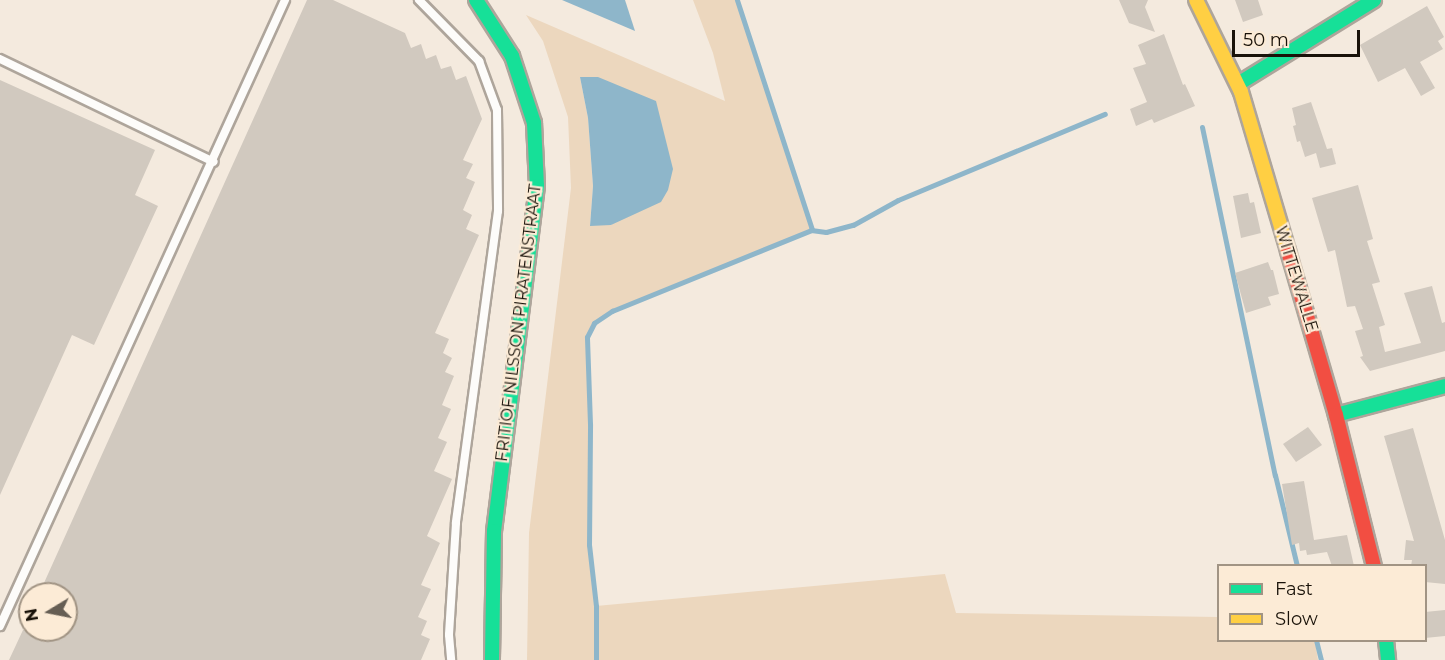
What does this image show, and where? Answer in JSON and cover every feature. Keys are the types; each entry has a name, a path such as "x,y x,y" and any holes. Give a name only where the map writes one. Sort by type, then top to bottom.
{"street":[{"name":"FRITIOF NILSSON PIRATENSTRAAT","path":"476,0 512,56 534,123 537,186 494,531 492,660"},
{"name":"WITTEWALLE","path":"1196,0 1238,84 1336,415 1373,564"},
{"path":"1238,84 1286,52 1374,0"},
{"path":"1336,415 1445,386"},
{"path":"1386,642 1388,660"}],"lane":[{"path":"0,626 157,279 214,162 285,0"},
{"path":"419,0 479,61 497,110 498,211 456,523 449,635 451,660"},
{"path":"0,59 214,162"}],"shaded area":[{"path":"693,0 737,0 812,230 612,311 594,323 587,337 590,424 589,545 596,606 945,574 956,613 1217,617 1217,642 1315,642 1318,660 527,660 529,533 571,188 568,117 543,41 526,15 725,101 713,53","holes":["580,77 598,77 612,225 590,225 593,186 588,118"]}],"water":[{"path":"562,0 625,0 635,31"},
{"path":"580,77 598,77 656,101 673,169 668,190 661,202 611,225 590,226 593,186 588,118"}],"building":[{"path":"307,0 333,0 405,33 411,48 421,44 426,59 436,55 441,69 451,66 456,80 466,76 482,119 463,160 473,164 466,178 475,182 463,210 472,215 466,229 479,235 435,333 449,339 443,353 452,358 445,372 454,376 442,405 451,409 438,438 447,442 434,471 452,479 427,536 440,543 421,585 431,589 418,617 427,621 421,635 430,639 421,660 9,660 18,641 78,642 78,582 44,582"},
{"path":"1119,0 1148,0 1145,7 1155,32 1129,23"},
{"path":"1235,0 1258,0 1263,15 1243,22"},
{"path":"1427,6 1444,37 1438,41 1443,49 1420,62 1435,88 1421,96 1405,68 1378,82 1360,45"},
{"path":"1164,34 1183,85 1185,84 1195,106 1154,123 1152,119 1136,126 1130,109 1147,102 1133,68 1146,64 1138,45"},
{"path":"0,80 155,150 135,195 158,206 94,345 72,335 0,495"},
{"path":"1311,102 1327,149 1332,148 1336,164 1320,168 1316,153 1305,157 1300,141 1297,142 1292,108"},
{"path":"1358,185 1373,239 1367,241 1380,282 1372,284 1385,325 1379,327 1385,352 1421,343 1404,293 1432,286 1442,323 1445,322 1445,351 1370,371 1360,357 1363,356 1355,331 1363,329 1355,306 1347,307 1335,250 1328,252 1312,198"},
{"path":"1248,193 1250,203 1254,202 1261,233 1241,238 1233,196"},
{"path":"1268,262 1273,270 1279,294 1268,297 1271,305 1246,313 1235,273"},
{"path":"1308,427 1322,445 1296,462 1283,444"},
{"path":"1413,428 1445,540 1445,584 1427,582 1427,564 1411,564 1412,560 1404,560 1406,540 1414,541 1384,436"},
{"path":"1304,481 1314,540 1347,535 1354,564 1331,564 1327,552 1307,555 1306,550 1300,551 1299,543 1292,545 1282,484"},
{"path":"1445,610 1445,636 1427,638 1427,612"}],"waterway":[{"path":"737,0 812,230"},
{"path":"596,660 596,606 589,545 590,424 587,337 594,323 612,311 811,230 826,232 853,225 898,200 1105,114"},
{"path":"1202,127 1275,475 1297,564"},
{"path":"1316,642 1321,660"}],"traffic: fast":[{"path":"476,0 512,56 534,123 537,186 494,531 492,660"},
{"path":"1238,84 1374,0"},
{"path":"1336,415 1445,386"},
{"path":"1386,642 1388,660"}],"traffic: slow":[{"path":"1196,0 1241,92 1288,251"}],"traffic: jam":[{"path":"1288,251 1336,415 1373,564"}]}
